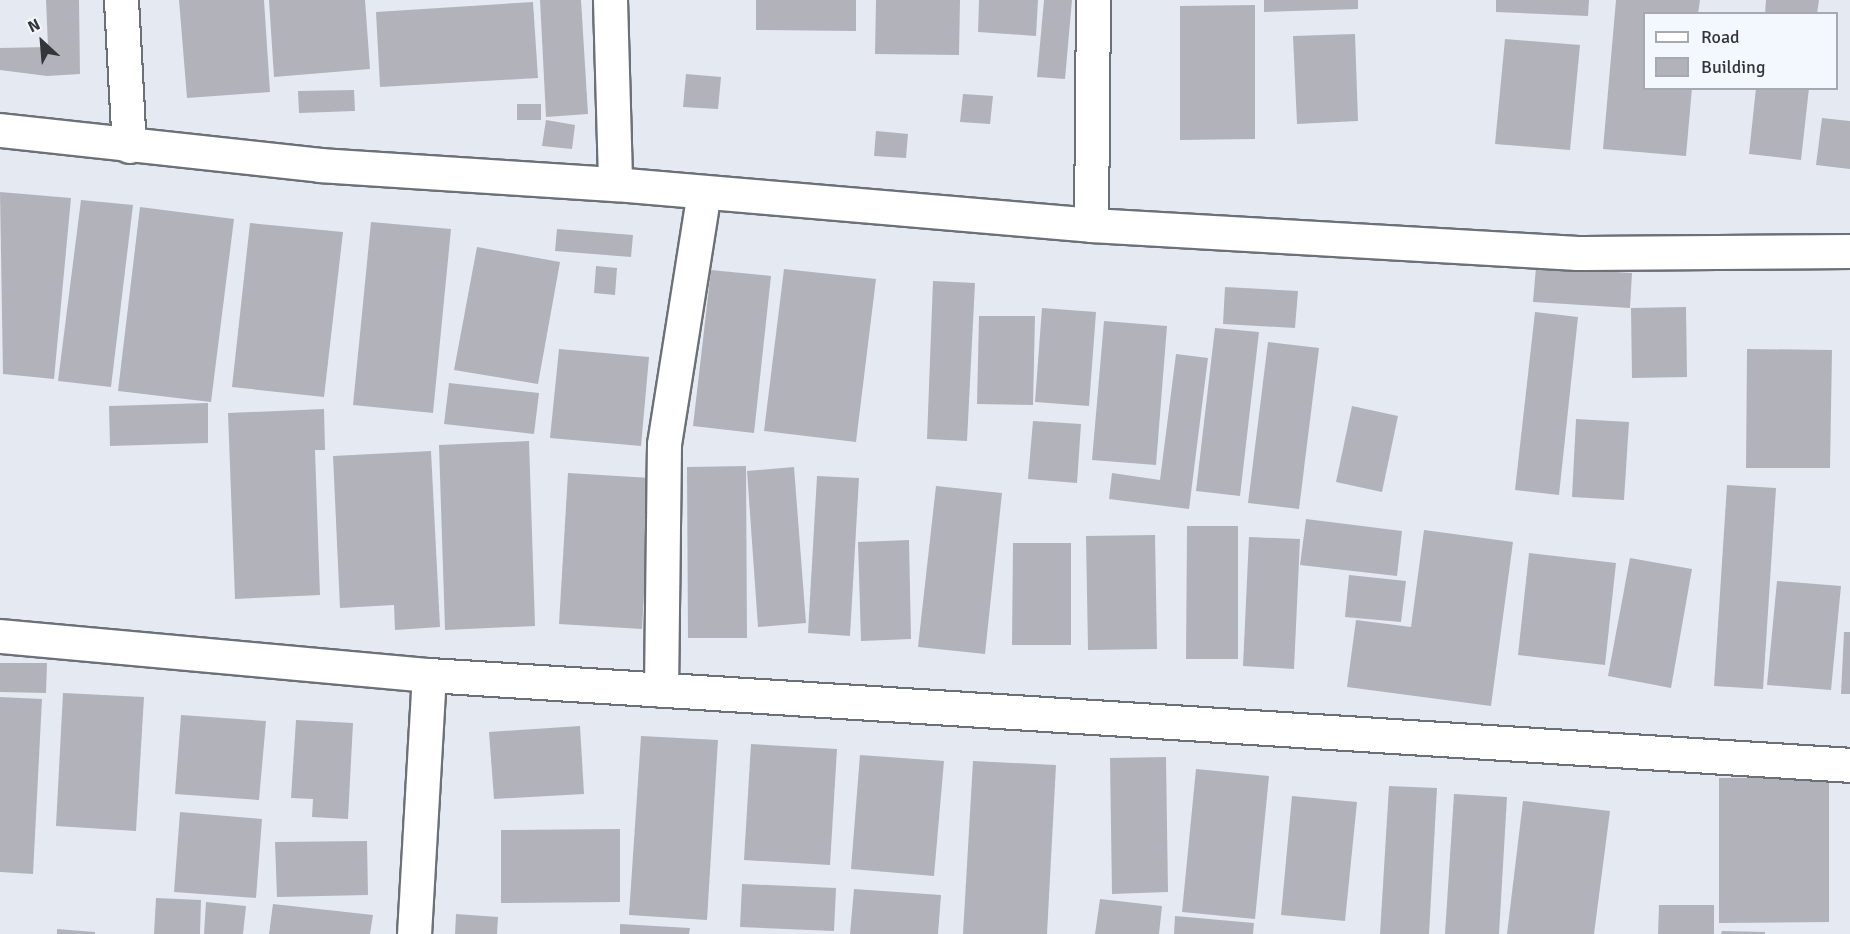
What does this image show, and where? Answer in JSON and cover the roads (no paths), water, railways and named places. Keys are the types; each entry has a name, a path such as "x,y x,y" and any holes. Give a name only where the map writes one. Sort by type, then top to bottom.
{"street":[{"path":"121,0 129,146"},
{"path":"610,0 615,184"},
{"path":"1091,225 1093,0"},
{"path":"0,130 129,146 320,165 615,184 1091,225 1577,253 1850,251"},
{"path":"661,690 664,444 704,192"},
{"path":"0,636 429,675 1819,766 1850,765"},
{"path":"414,934 429,675"}]}
